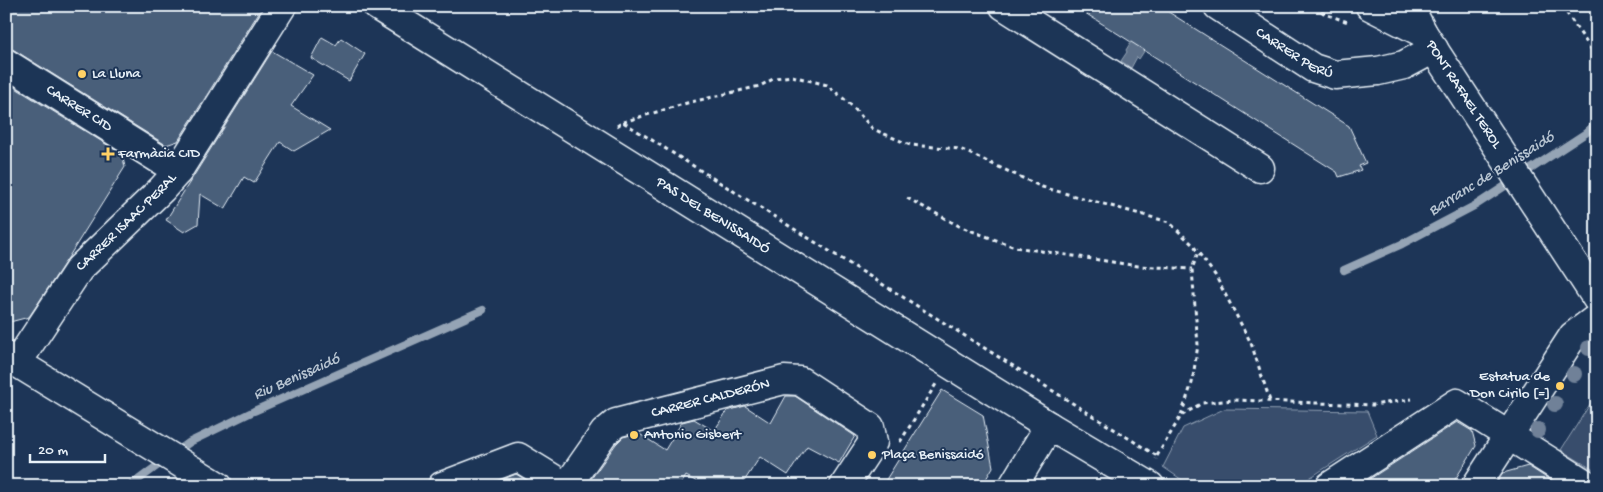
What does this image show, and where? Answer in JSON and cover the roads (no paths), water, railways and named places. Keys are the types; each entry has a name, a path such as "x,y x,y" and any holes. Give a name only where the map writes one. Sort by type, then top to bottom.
{"street":[{"name":"CARRER ISAAC PERAL","path":"12,359 80,268 162,189 178,171 282,6"},
{"name":"PAS DEL BENISSAIDÓ","path":"377,6 1049,426 1146,484"},
{"path":"1004,6 1260,168"},
{"name":"CARRER PERÚ","path":"1218,6 1313,68 1335,75 1378,71 1404,65 1428,41"},
{"path":"1370,6 1428,41"},
{"name":"PONT RAFAEL TEROL","path":"1408,6 1428,41 1591,290"},
{"path":"1423,6 1428,41"},
{"name":"CARRER CID","path":"6,63 178,171"},
{"path":"1476,486 1573,336 1597,318"},
{"path":"12,359 218,486"},
{"name":"CARRER CALDERÓN","path":"566,486 604,433 616,423 784,380 800,381 872,435 844,486"},
{"path":"1330,486 1457,403 1589,486"},
{"path":"1013,486 1049,426"},
{"path":"442,486 518,456 566,486"}],"waterway":[{"name":"Barranc de Benissaidó","path":"1344,270 1402,244 1476,205 1586,133 1597,122"},
{"name":"Riu Benissaidó","path":"175,453 190,442 254,411 483,310"},
{"name":"Riu Benissaidó","path":"130,486 165,460"}],"place":[{"name":"La Lluna","path":"82,74"},
{"name":"Farmàcia CID","path":"108,154"},
{"name":"Estatua de Don Cirilo [=]","path":"1560,386"},
{"name":"Antonio Gisbert","path":"634,435"},
{"name":"Plaça Benissaidó","path":"872,455"}]}
